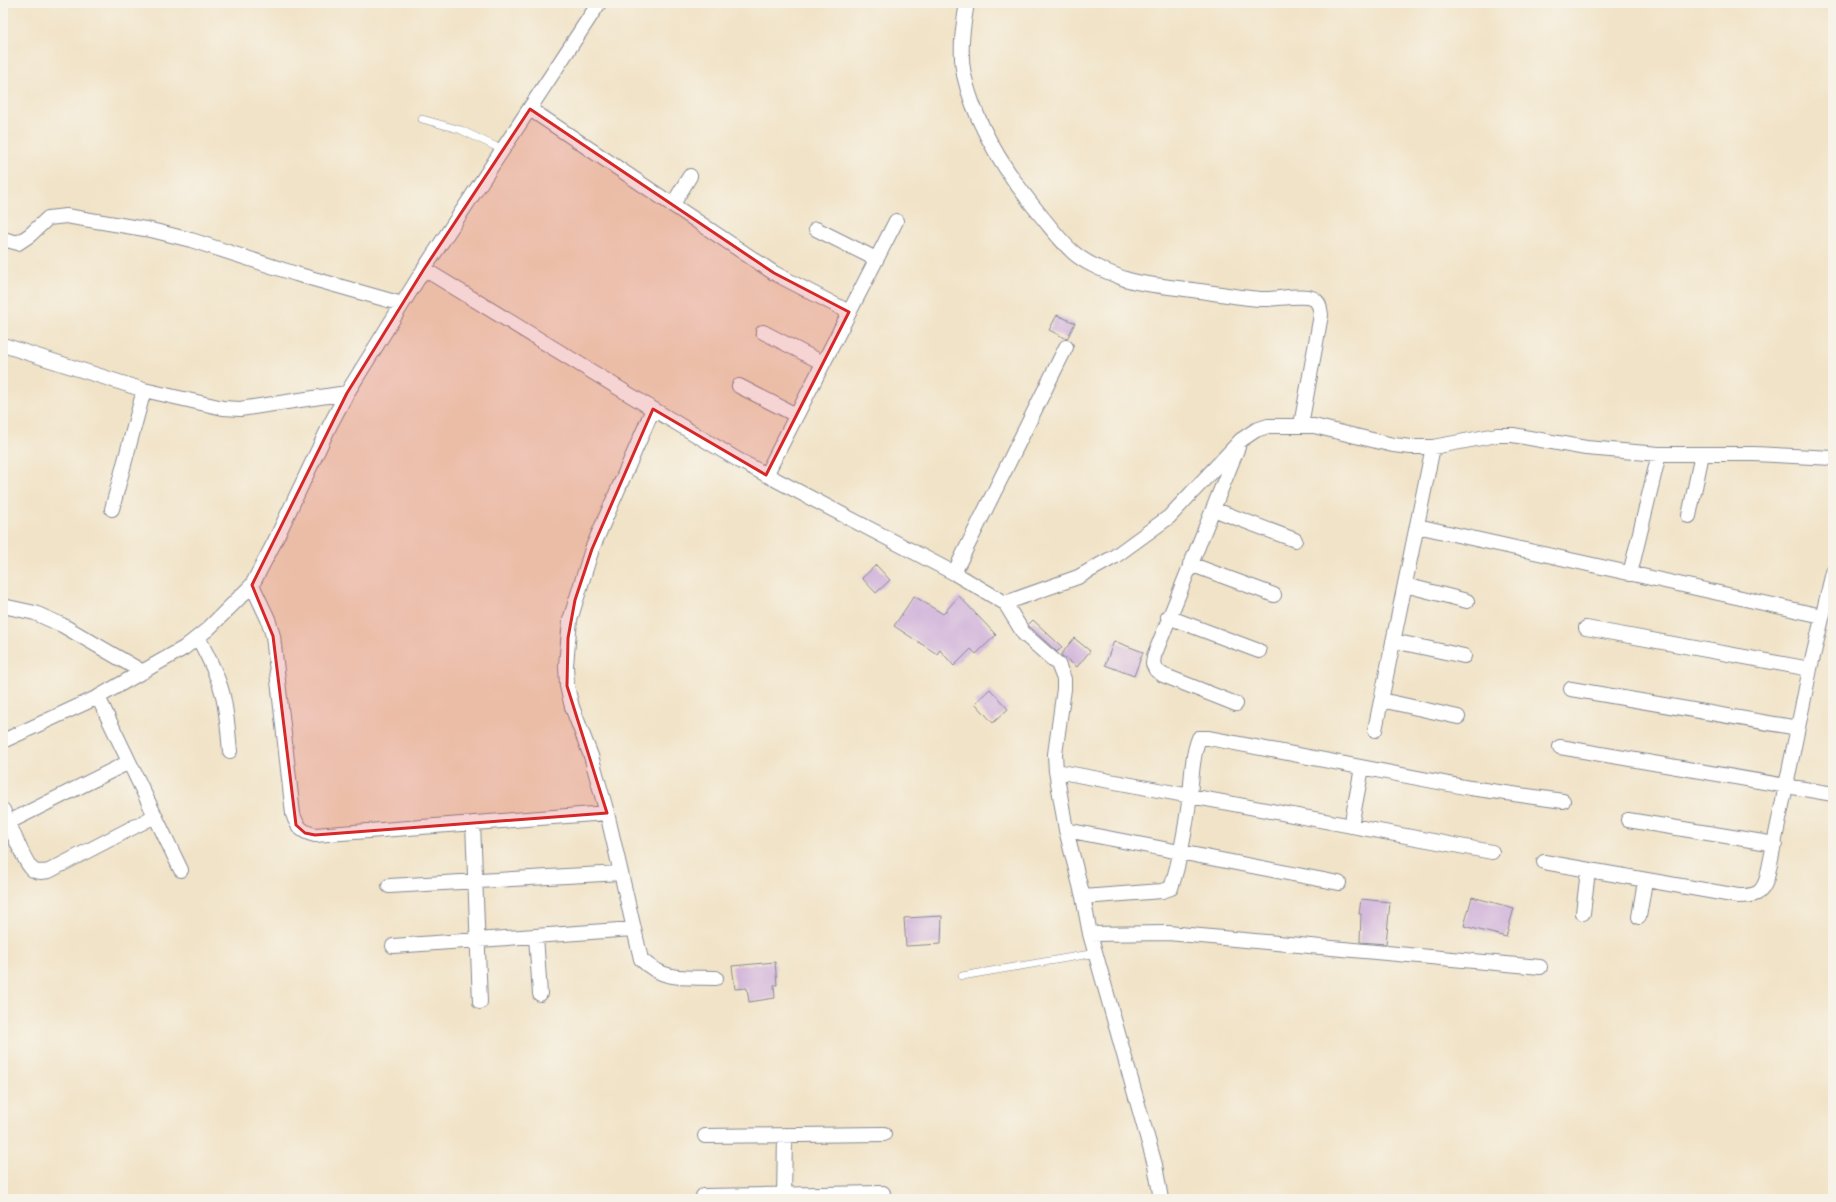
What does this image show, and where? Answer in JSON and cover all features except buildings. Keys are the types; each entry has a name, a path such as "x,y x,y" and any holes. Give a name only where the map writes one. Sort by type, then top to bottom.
{"street":[{"path":"3,742 98,697 184,648 208,629 252,585 274,544 330,425 347,393 424,269 599,3"},
{"path":"967,3 962,30 962,54 964,74 972,104 982,126 1016,185 1060,240 1075,254 1088,263 1138,282 1259,299 1306,297 1314,300 1320,305 1321,315 1301,425"},
{"path":"530,109 774,273 849,312"},
{"path":"672,204 690,176"},
{"path":"3,239 18,243 30,235 48,218 66,216 151,230 191,240 296,274 402,304"},
{"path":"766,475 896,221"},
{"path":"816,229 876,259"},
{"path":"424,269 653,409 766,475 954,573 1005,603 1024,634 1054,661 1062,672 1064,689 1055,754 1056,771 1066,830 1084,897 1090,934 1155,1165 1161,1199"},
{"path":"763,332 823,363"},
{"path":"3,345 144,390 223,408 240,409 347,393"},
{"path":"954,573 1066,347"},
{"path":"739,386 796,415"},
{"path":"112,509 144,390"},
{"path":"653,409 592,549 575,600 568,638 566,665 567,686 572,707 591,756 607,813 641,959 650,968 661,974 673,977 716,978"},
{"path":"1005,603 1078,577 1114,557 1169,516 1241,440 1256,430 1268,426 1314,426 1393,445 1411,447 1433,447 1497,434 1513,435 1586,448 1659,454 1833,458"},
{"path":"1236,704 1163,675 1156,670 1153,664 1154,656 1168,617 1241,440"},
{"path":"1375,730 1433,447"},
{"path":"1630,574 1659,454"},
{"path":"1689,516 1702,454"},
{"path":"1213,509 1295,540"},
{"path":"1417,526 1822,616"},
{"path":"1190,564 1274,596"},
{"path":"1544,862 1588,871 1738,896 1756,894 1762,891 1765,885 1810,669 1833,572"},
{"path":"252,585 268,619 273,636 293,814 296,825 305,833 315,835 607,813"},
{"path":"1405,585 1467,601"},
{"path":"3,606 35,613 62,625 143,672"},
{"path":"1168,617 1259,651"},
{"path":"1586,628 1810,669"},
{"path":"198,637 216,674 222,691 225,704 230,751"},
{"path":"1393,642 1464,656"},
{"path":"1571,689 1798,728"},
{"path":"98,697 181,870"},
{"path":"1381,700 1458,717"},
{"path":"1084,897 1162,891 1171,888 1181,852 1190,796 1195,747 1199,738 1209,738 1470,788 1563,802"},
{"path":"1560,747 1833,794"},
{"path":"129,762 5,819 27,861 33,870 41,873 49,871 155,816"},
{"path":"1350,826 1362,768"},
{"path":"1056,771 1492,852"},
{"path":"1628,820 1774,844"},
{"path":"473,823 480,1002"},
{"path":"1066,830 1339,883"},
{"path":"1583,913 1588,871"},
{"path":"389,886 621,873"},
{"path":"1639,917 1645,880"},
{"path":"393,946 633,929"},
{"path":"1090,934 1168,933 1540,967"},
{"path":"536,936 540,994"},
{"path":"704,1136 884,1134"},
{"path":"784,1197 785,1135"},
{"path":"703,1196 784,1197 883,1193"}],"lane":[{"path":"422,119 461,130 503,150"},
{"path":"962,976 1096,953"}],"highlighted area":[{"path":"530,109 774,273 849,312 766,475 653,409 592,549 575,600 568,638 567,686 607,813 315,835 305,833 296,825 273,636 252,585 347,393 424,269"}]}
